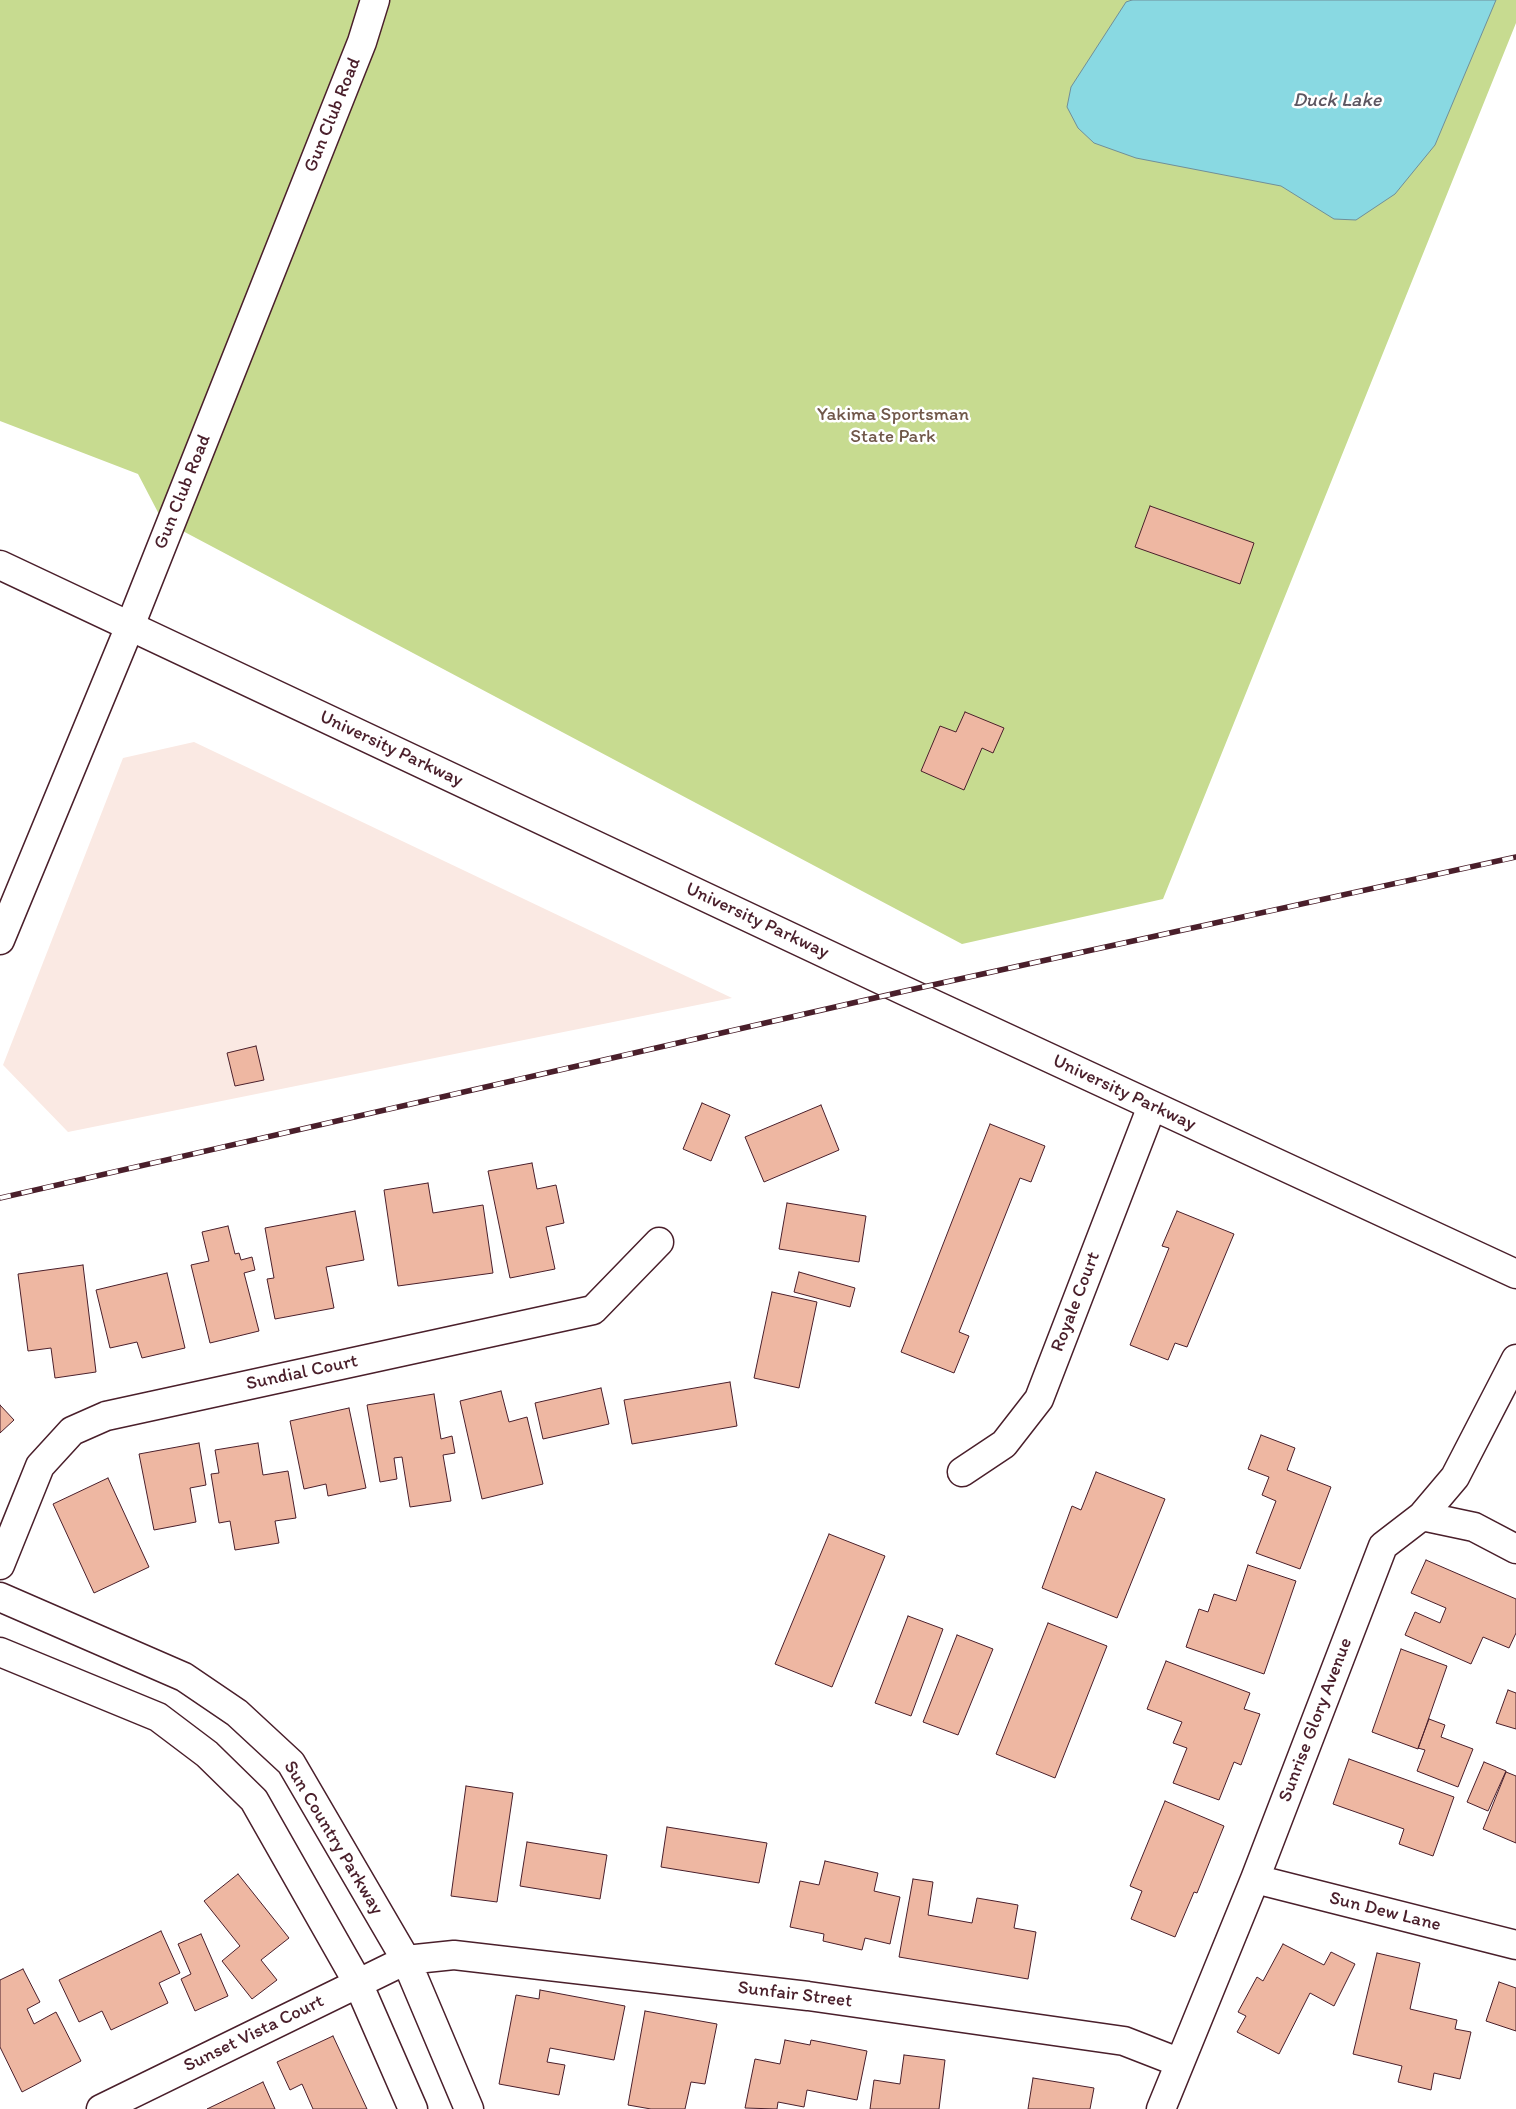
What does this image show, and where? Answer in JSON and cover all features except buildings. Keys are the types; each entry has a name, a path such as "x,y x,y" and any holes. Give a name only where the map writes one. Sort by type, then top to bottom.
{"street":[{"name":"Gun Club Road","path":"0,940 130,626 362,42 375,0"},
{"name":"Gun Club Road","path":"362,42 386,0"},
{"name":"University Parkway","path":"0,566 1152,1106 1516,1274"},
{"name":"Royale Court","path":"962,1472 1004,1444 1039,1399 1152,1106"},
{"name":"Sundial Court","path":"0,1565 40,1466 72,1431 106,1416 593,1310 660,1242"},
{"name":"Sunrise Glory Avenue","path":"1161,2109 1178,2062 1255,1880 1383,1546 1422,1516 1455,1477 1516,1359"},
{"path":"1422,1516 1474,1527 1516,1549"},
{"name":"Sun Country Parkway","path":"0,1597 184,1676 237,1713 290,1763 406,1960 469,2109"},
{"path":"0,1652 158,1717 207,1754 254,1800 358,1982 414,2109"},
{"name":"Sun Dew Lane","path":"1255,1880 1516,1945"},
{"name":"Sunfair Street","path":"406,1960 454,1954 808,1996 1124,2041 1178,2062"},
{"name":"Sunset Vista Court","path":"102,2109 406,1960"}],"shaded area":[{"path":"194,742 732,998 68,1132 3,1065 123,758"}],"green space":[{"name":"Yakima Sportsman State Park","path":"0,0 1516,0 1516,23 1163,899 962,944 162,520 138,474 0,421"}],"water":[{"name":"Duck Lake","path":"1132,0 1496,0 1435,145 1395,194 1356,220 1334,219 1281,186 1136,158 1094,143 1078,128 1067,107 1071,87 1126,2"}],"railway":[{"path":"0,1198 905,991 1516,857"}]}
